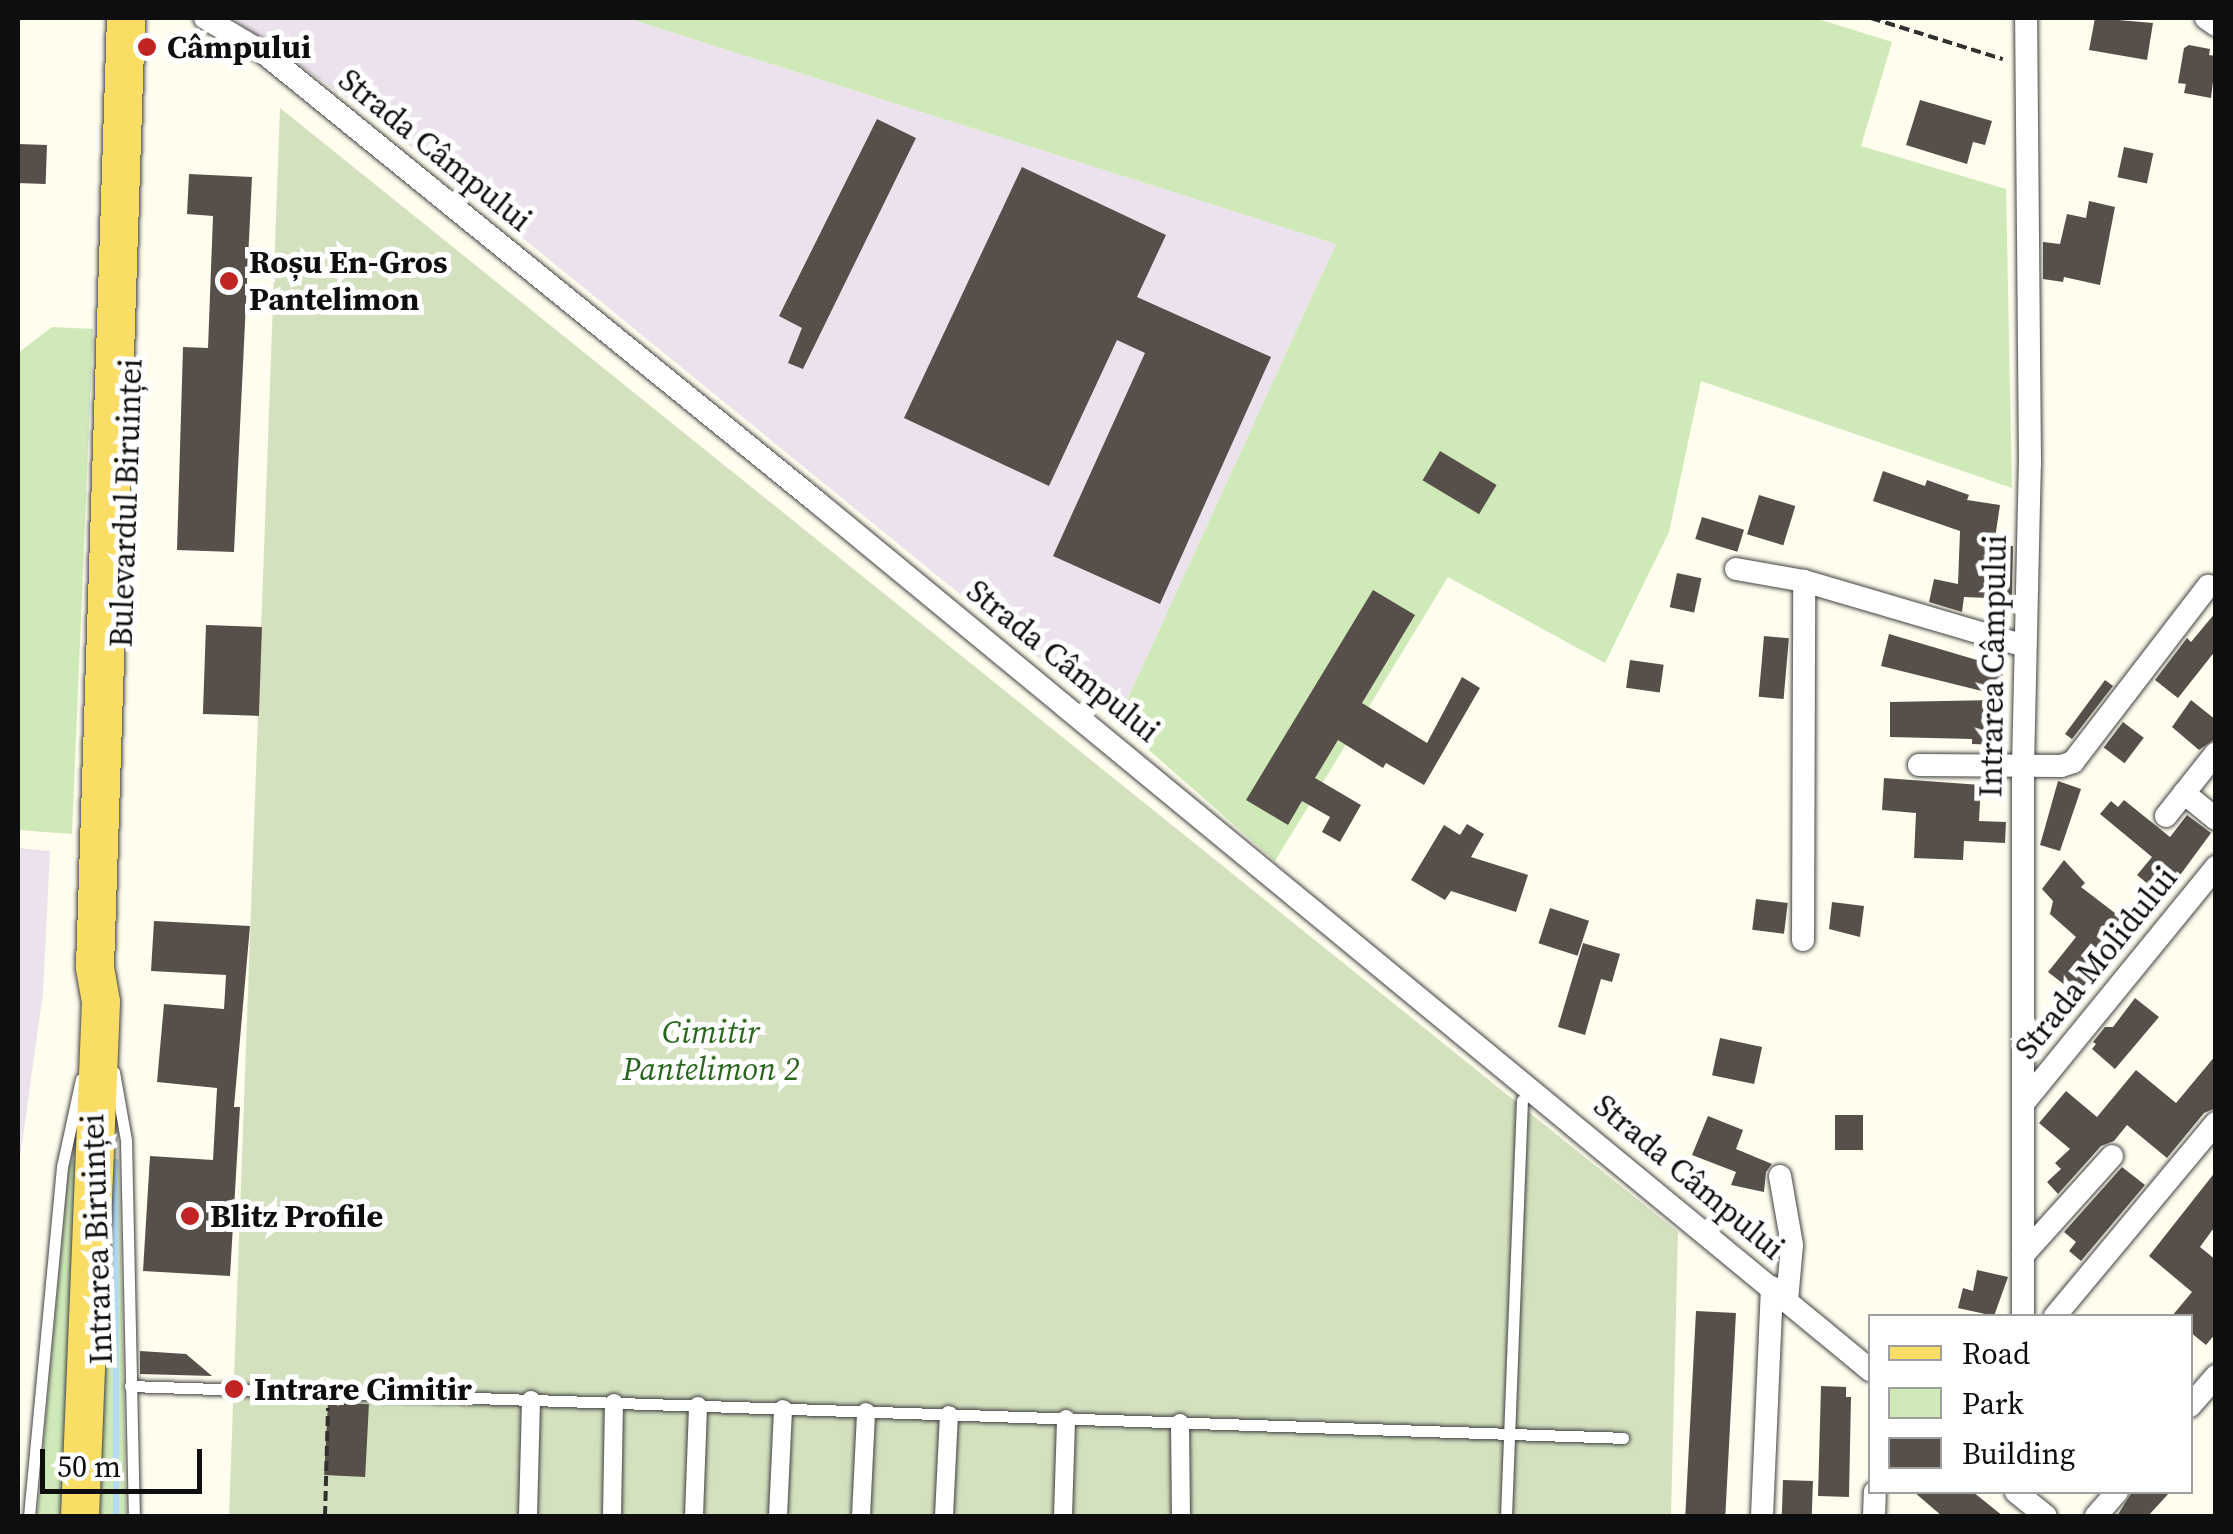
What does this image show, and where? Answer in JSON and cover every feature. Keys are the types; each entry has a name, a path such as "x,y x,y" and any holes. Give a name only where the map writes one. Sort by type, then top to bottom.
{"main road":[{"name":"Bulevardul Biruinței","path":"80,1516 101,994 95,968 126,18"},
{"name":"Bulevardul Biruinței","path":"101,994 110,969 143,18"}],"street":[{"name":"Strada Câmpului","path":"205,18 264,52 1868,1368"},
{"name":"Intrarea Câmpului","path":"2023,1314 2023,766 2030,464 2026,18"},
{"path":"2206,18 2216,26"},
{"path":"1736,569 1804,582 2026,646"},
{"path":"1803,940 1804,582"},
{"path":"1919,765 2062,766 2081,756 2208,586"},
{"path":"2166,816 2216,753"},
{"path":"2184,793 2216,819"},
{"name":"Strada Molidului","path":"2026,1100 2216,867"},
{"path":"2057,1314 2216,1124"},
{"path":"2023,1255 2112,1156"},
{"path":"1762,1516 1780,1294 1792,1246 1780,1176"},
{"path":"2193,1403 2216,1376"},
{"path":"528,1516 531,1400"},
{"path":"612,1516 614,1403"},
{"path":"694,1516 698,1406"},
{"path":"778,1516 784,1409"},
{"path":"861,1516 866,1412"},
{"path":"944,1516 949,1414"},
{"path":"1063,1516 1066,1418"},
{"path":"1180,1422 1181,1516"},
{"path":"2021,1494 2046,1516"},
{"path":"2096,1516 2115,1494"}],"lane":[{"name":"Intrarea Biruinței","path":"101,994 126,1140 134,1516"},
{"name":"Intrarea Biruinței","path":"29,1516 62,1168 101,994"},
{"path":"1506,1516 1522,1100"},
{"path":"130,1386 1623,1438"}],"path":[{"path":"1871,18 2027,67"},
{"path":"324,1516 328,1393"}],"shaded area":[{"path":"232,18 627,18 1336,244 1117,722 374,117"},
{"path":"18,848 50,851 43,993 20,1158 18,1408"}],"green space":[{"path":"627,18 1815,18 1892,42 1861,146 2006,189 2012,488 1701,381 1669,532 1605,663 1448,577 1275,861 1117,722 1336,244"},
{"name":"Cimitir Pantelimon 2","path":"280,108 1678,1232 1671,1516 229,1516"},
{"path":"52,327 93,329 72,834 18,830 18,353"},
{"path":"80,1155 119,1159 126,1516 37,1516 69,1164"}],"building":[{"path":"2095,18 2153,23 2147,60 2089,50"},
{"path":"2189,45 2210,49 2209,55 2216,56 2211,98 2184,93 2186,84 2178,83 2184,48"},
{"path":"1920,100 1992,121 1985,145 1973,142 1967,164 1906,145"},
{"path":"877,119 916,138 803,369 788,363 802,328 779,316"},
{"path":"18,144 47,145 46,184 18,183"},
{"path":"2124,147 2153,153 2147,184 2118,177"},
{"path":"1022,167 1166,235 1137,297 1271,357 1160,604 1053,556 1145,353 1117,340 1049,486 904,418"},
{"path":"189,174 252,177 234,552 177,550 183,347 208,348 213,216 187,214"},
{"path":"2089,201 2115,207 2100,285 2064,277 2063,282 2043,279 2043,242 2060,244 2067,214 2086,218"},
{"path":"1440,451 1497,485 1479,514 1422,480"},
{"path":"1883,471 1925,486 1927,480 1969,495 1967,500 2000,505 1994,545 2013,546 2012,599 1964,597 1962,612 1929,602 1934,579 1958,584 1960,531 1873,501"},
{"path":"1759,495 1795,506 1783,545 1747,534"},
{"path":"1702,517 1744,530 1737,552 1695,539"},
{"path":"1677,573 1701,578 1694,612 1670,607"},
{"path":"1373,590 1415,615 1362,703 1427,743 1462,677 1480,688 1424,785 1386,763 1383,768 1338,740 1315,778 1361,805 1340,842 1322,832 1330,817 1302,801 1288,825 1246,800"},
{"path":"2216,612 2216,650 2178,698 2155,680 2187,638 2191,642"},
{"path":"206,625 262,627 259,716 203,714"},
{"path":"1889,634 2004,668 1998,695 1881,666"},
{"path":"1764,636 1789,638 1784,699 1759,697"},
{"path":"1630,660 1664,665 1660,692 1626,688"},
{"path":"2105,680 2113,686 2072,739 2065,734"},
{"path":"1997,700 1995,709 2004,709 2003,745 1972,744 1972,739 1890,737 1890,702"},
{"path":"2191,700 2216,720 2216,738 2199,750 2172,727"},
{"path":"2123,722 2144,738 2125,763 2104,748"},
{"path":"1884,778 1981,785 1979,821 2006,822 2005,843 1964,841 1963,860 1914,858 1916,813 1882,810"},
{"path":"2058,781 2081,789 2060,851 2040,845"},
{"path":"2124,800 2170,837 2187,815 2211,833 2164,897 2137,875 2152,857 2100,814 2111,801 2118,807"},
{"path":"1467,824 1484,834 1471,857 1528,875 1516,912 1451,891 1445,900 1411,880 1444,825 1460,835"},
{"path":"2064,860 2085,883 2081,887 2124,920 2118,928 2133,939 2110,968 2104,964 2079,996 2048,972 2076,937 2050,914 2053,901 2042,889"},
{"path":"1756,899 1788,903 1784,934 1752,930"},
{"path":"1832,902 1864,906 1860,937 1829,929"},
{"path":"1550,908 1589,921 1578,956 1539,943"},
{"path":"154,921 250,926 234,1107 240,1107 230,1276 143,1271 150,1156 213,1160 217,1088 157,1082 164,1004 224,1009 226,975 151,971"},
{"path":"1583,943 1620,954 1612,982 1601,979 1585,1035 1558,1027"},
{"path":"2135,998 2159,1017 2115,1069 2092,1049 2096,1044 2093,1042 2105,1027 2113,1027"},
{"path":"1720,1038 1762,1047 1754,1084 1712,1075"},
{"path":"2216,1055 2216,1108 2204,1113 2167,1158 2127,1125 2114,1141 2101,1146 2058,1194 2047,1182 2061,1169 2055,1163 2070,1149 2039,1123 2066,1091 2097,1117 2136,1070 2176,1103"},
{"path":"1835,1115 1863,1115 1863,1150 1835,1150"},
{"path":"1708,1116 1743,1130 1736,1149 1772,1164 1766,1172 1764,1192 1731,1185 1736,1172 1692,1155"},
{"path":"2122,1167 2145,1185 2081,1261 2069,1251 2076,1242 2064,1232"},
{"path":"2216,1171 2216,1225 2200,1247 2216,1260 2216,1333 2206,1345 2193,1334 2193,1314 2174,1314 2192,1292 2149,1256"},
{"path":"1977,1270 2008,1277 1995,1314 1958,1308 1963,1288 1973,1291"},
{"path":"1696,1311 1736,1313 1725,1516 1685,1516"},
{"path":"140,1351 186,1354 212,1376 140,1374"},
{"path":"1821,1386 1846,1387 1846,1397 1851,1397 1849,1497 1818,1496"},
{"path":"328,1402 369,1404 365,1477 324,1475"},
{"path":"1783,1480 1813,1481 1812,1516 1782,1516"},
{"path":"1916,1494 1976,1494 2003,1516 1942,1516"},
{"path":"2131,1494 2168,1494 2148,1516 2117,1516"}],"waterway":[{"path":"115,1162 116,1516"}],"place":[{"name":"Câmpului","path":"147,47"},
{"name":"Roșu En-Gros Pantelimon","path":"229,281"},
{"name":"Blitz Profile","path":"190,1216"},
{"name":"Intrare Cimitir","path":"234,1389"}]}
